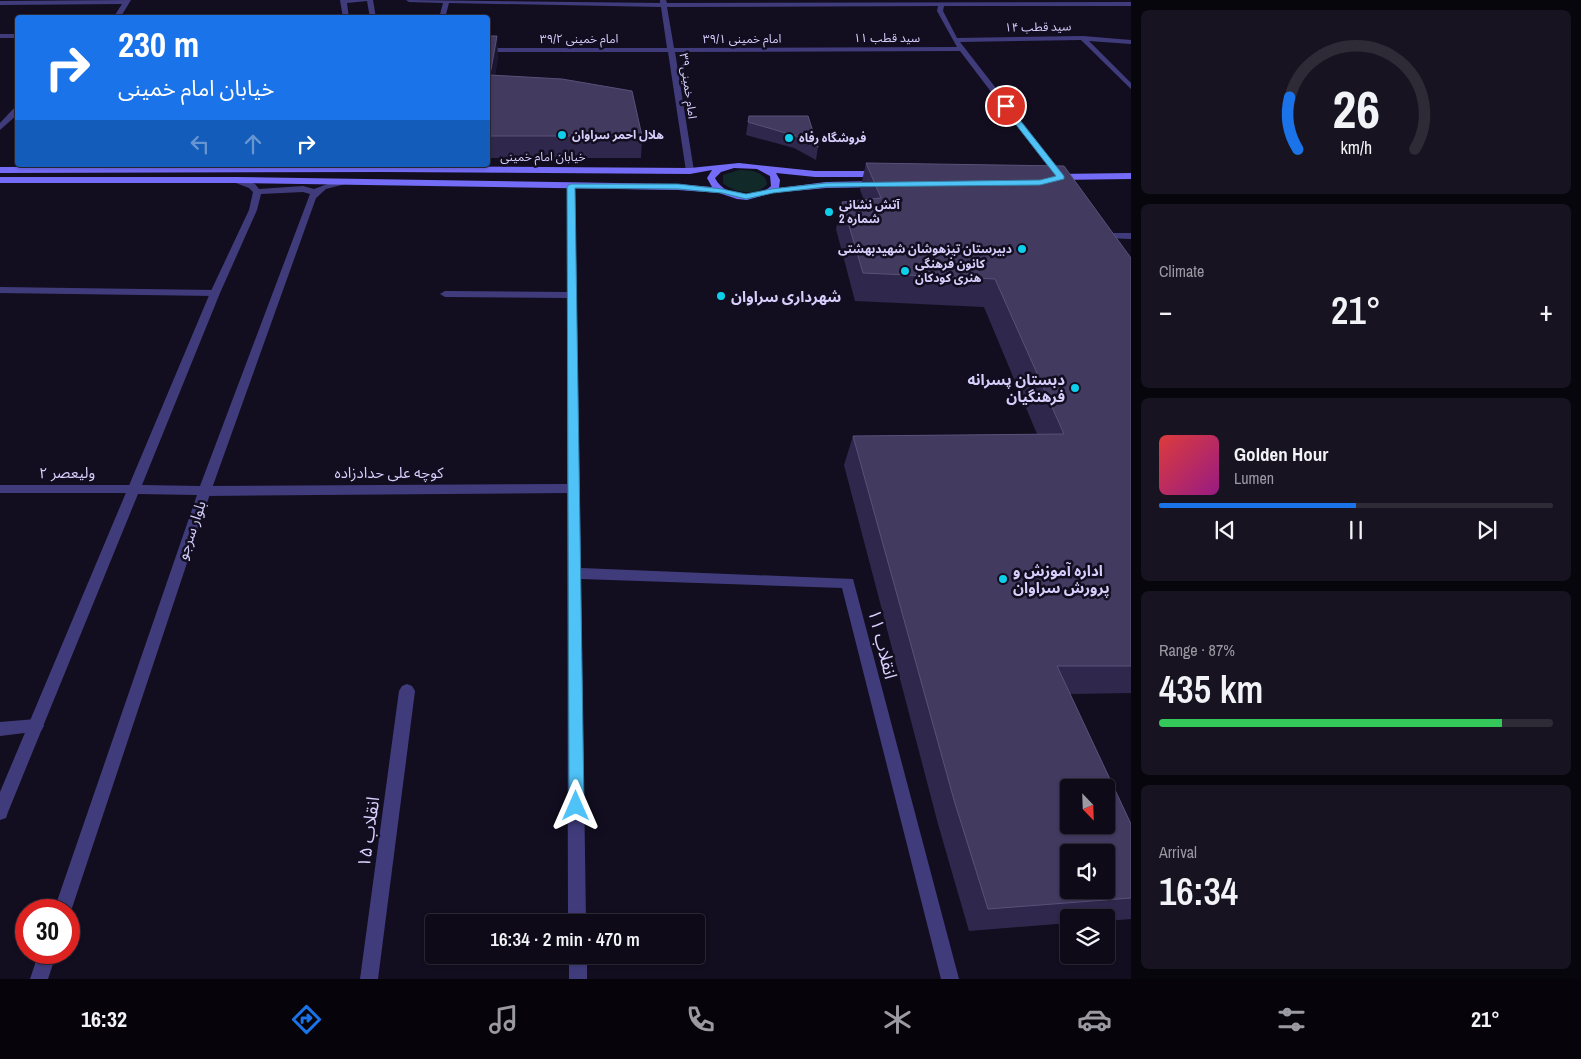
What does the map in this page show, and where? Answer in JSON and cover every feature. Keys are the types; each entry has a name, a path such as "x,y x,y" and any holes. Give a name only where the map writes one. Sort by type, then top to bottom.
{"main road":[{"name":"خیابان امام خمینی","path":"0,170 385,167 690,171 745,165 764,169"},
{"path":"722,191 715,187 711,178 713,173 724,166"},
{"path":"764,169 815,174 892,174"},
{"path":"764,169 777,182 771,191"},
{"path":"1046,178 1064,181 1131,176"},
{"name":"خیابان امام خمینی","path":"0,180 353,181 571,186 678,186 746,196 764,194 771,191"},
{"path":"771,191 826,185 884,184"}],"street":[{"path":"346,15 344,0 364,0"},
{"path":"370,0 372,15"},
{"path":"409,0 805,2 941,5 976,3 1131,4"},
{"path":"443,15 447,0"},
{"path":"0,3 127,1"},
{"path":"118,15 127,1"},
{"name":"امام خمینی۳۹","path":"664,2 690,171"},
{"path":"941,5 940,11 955,40 1064,181"},
{"path":"0,36 15,36"},
{"path":"1083,38 1131,87"},
{"name":"سید قطب ۱۴","path":"955,40 1083,38 1131,42"},
{"name":"سید قطب ۱۱","path":"813,50 962,49"},
{"name":"امام خمینی ۳۹/۲","path":"490,50 671,51"},
{"name":"امام خمینی ۳۹/۱","path":"671,51 813,50"},
{"path":"0,128 15,112"},
{"path":"236,180 252,186 257,192"},
{"path":"257,192 272,189 303,189 314,192 331,185 353,181"},
{"path":"571,186 577,914"},
{"path":"0,812 133,489 253,210 257,192"},
{"name":"بلوار سرجو","path":"66,899 205,491 314,192"},
{"path":"1108,236 1131,236"},
{"path":"0,290 216,293"},
{"path":"445,294 572,295"},
{"name":"کوچه علی حدادزاده","path":"133,489 205,491 574,488"},
{"name":"ولیعصر ۲","path":"0,489 133,489"},
{"name":"انقلاب ۱۱","path":"574,573 848,583 950,979"},
{"name":"انقلاب ۱۵","path":"369,979 407,691"},
{"path":"0,730 36,726"},
{"path":"39,979 44,964"},
{"path":"578,964 578,979"}],"green space":[{"path":"739,170 760,174 767,184 758,191 745,192 733,189 723,183 723,175"}],"building":[{"path":"490,36 497,36 490,75"},
{"path":"490,75 562,79 632,91 642,136 490,136"},
{"path":"749,116 808,116 818,147 796,136 748,122"},
{"path":"866,163 1064,166 1131,258 1131,666 1057,666 1110,779 1060,779 1060,834 1115,834 1115,790 1131,824 1131,898 988,909 954,800 853,436 1064,434 995,279 863,273 842,202 881,198"}],"place":[{"name":"هلال احمر سراوان","path":"562,135"},
{"name":"فروشگاه رفاه","path":"789,138"},
{"name":"آتش نشانی شماره 2","path":"829,212"},
{"name":"دبیرستان تیزهوشان شهیدبهشتی","path":"1022,249"},
{"name":"کانون فرهنگی هنری کودکان","path":"905,271"},
{"name":"شهرداری سراوان","path":"721,296"},
{"name":"دبستان پسرانه فرهنگیان","path":"1075,388"},
{"name":"اداره آموزش و پرورش سراوان","path":"1003,579"}],"route":[{"path":"576,806 571,186 678,186 722,191 738,196 755,196 771,191 826,185 1040,182 1061,178 1006,106"}]}
